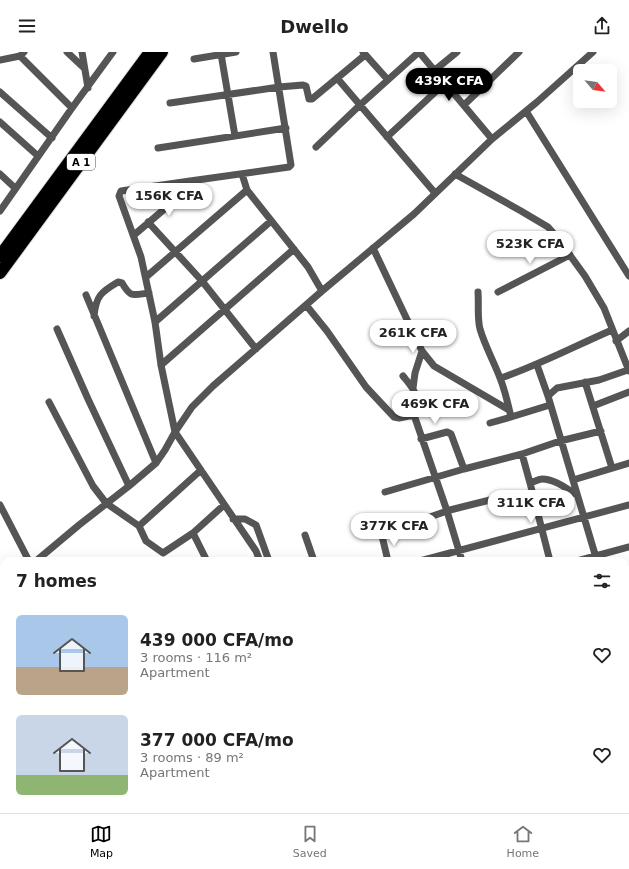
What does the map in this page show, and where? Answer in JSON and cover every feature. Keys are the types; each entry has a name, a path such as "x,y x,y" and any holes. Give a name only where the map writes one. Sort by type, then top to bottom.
{"highway":[{"name":"A 1","path":"0,256 150,52"},
{"name":"A 1","path":"0,273 162,52"}],"street":[{"path":"67,52 84,68"},
{"path":"82,52 88,88"},
{"path":"0,211 113,52"},
{"path":"194,59 236,52"},
{"path":"258,557 256,551 175,432 161,365 155,322 146,277 134,235 119,196 121,191 289,167 291,165 286,128 273,52"},
{"path":"316,147 419,52 492,139"},
{"path":"434,70 456,52"},
{"path":"464,105 520,52"},
{"path":"41,557 156,463 192,407 213,386 322,291 414,214 492,139 593,52"},
{"path":"170,103 279,87 304,85 310,99 338,78 364,53 388,80"},
{"path":"0,59 22,54 72,108"},
{"path":"221,54 235,136"},
{"path":"338,78 435,193"},
{"path":"387,137 445,83"},
{"path":"0,92 52,138"},
{"path":"526,111 629,276"},
{"path":"0,122 38,156"},
{"path":"158,148 286,128"},
{"path":"0,174 15,188"},
{"path":"242,174 247,190 308,267 322,291"},
{"path":"455,174 488,191 548,227 570,254 604,308 616,341 629,370 599,380 556,388 548,396"},
{"path":"134,235 188,189 190,181"},
{"path":"146,277 174,251 247,190"},
{"path":"155,322 271,221"},
{"path":"148,222 202,281 256,349"},
{"path":"373,248 422,351 434,366 510,413"},
{"path":"161,365 226,310 294,249"},
{"path":"498,292 570,254"},
{"path":"94,317 97,300 106,289 118,282 122,283 128,293 149,293"},
{"path":"478,292 478,317 480,329 501,378 510,413"},
{"path":"86,295 156,463"},
{"path":"306,305 327,331 366,387 394,417 399,418 414,415"},
{"path":"57,330 129,486"},
{"path":"501,378 537,365 612,330"},
{"path":"616,341 629,331"},
{"path":"413,388 415,373 422,351"},
{"path":"537,365 548,396 560,441 585,518 596,557"},
{"path":"403,376 413,388 418,401 414,415 447,511 461,557"},
{"path":"585,382 612,468"},
{"path":"593,406 629,392"},
{"path":"49,402 92,486 106,503 138,526 146,540 163,553 193,533 224,505"},
{"path":"490,423 510,413 550,405"},
{"path":"385,492 522,454 560,441 601,430"},
{"path":"421,439 449,432 464,469"},
{"path":"522,454 549,557"},
{"path":"573,480 629,462"},
{"path":"138,526 200,470"},
{"path":"530,483 541,479 549,480 562,485 577,495"},
{"path":"387,557 382,536 384,533 447,511 494,499"},
{"path":"0,505 27,557"},
{"path":"434,557 628,507"},
{"path":"233,519 245,519 256,525 268,557"},
{"path":"193,533 206,557"},
{"path":"305,535 313,557"},
{"path":"599,557 629,547"}]}
